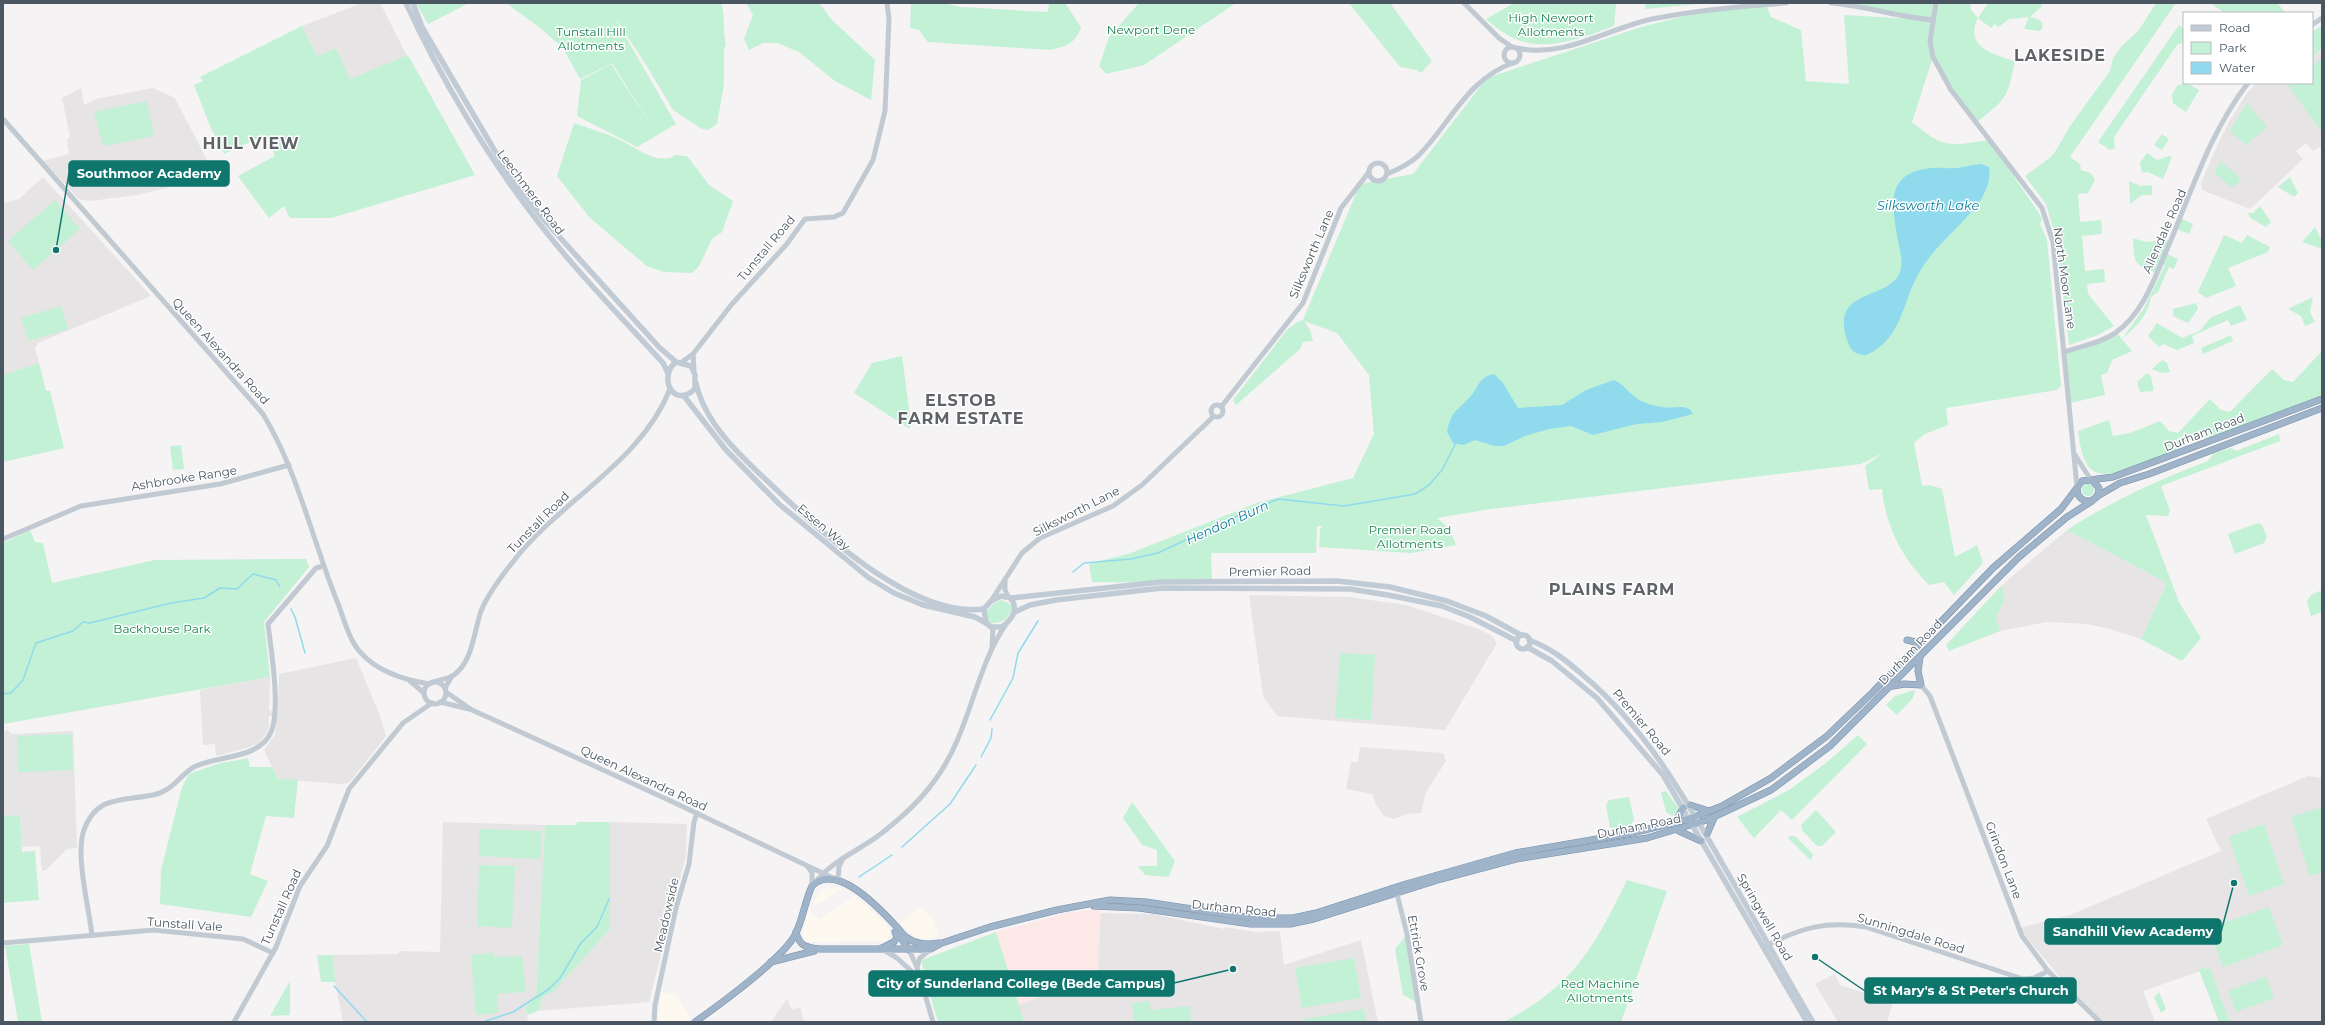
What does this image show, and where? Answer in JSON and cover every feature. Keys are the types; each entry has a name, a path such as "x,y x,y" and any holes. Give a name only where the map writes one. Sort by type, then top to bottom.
{"highway":[{"name":"Durham Road","path":"796,932 798,938 804,946 820,949 931,949 942,943 990,927 1082,906 1139,908 1251,924 1290,924 1314,919 1396,890 1515,853 1606,838 1674,824 1689,819 1710,811 1782,771 1827,736 1872,693 1993,568 2061,509 2082,481 2113,477 2322,399"},
{"name":"Durham Road","path":"1396,890 1516,859 1607,845 1678,831 1714,818 1771,790 1815,759 1891,687 2020,557 2067,517 2120,483 2149,474 2322,408"},
{"path":"2077,488 2080,498 2085,501 2094,499 2099,488 2092,480"},
{"path":"1907,640 1915,642 1924,639"},
{"path":"1891,687 1904,684 1921,685 1918,671 1921,656"},
{"path":"1690,805 1710,811"},
{"path":"1674,824 1683,808"},
{"path":"1707,834 1714,818"},
{"path":"1678,831 1701,840"},
{"path":"1606,838 1607,845"},
{"name":"Durham Road","path":"836,880 863,894 910,940 923,944 942,943"},
{"path":"813,885 836,880"},
{"name":"Durham Road","path":"695,1022 770,963 796,932 813,885"},
{"name":"Durham Road","path":"889,919 909,950"},
{"path":"880,949 892,944 896,940 894,928"},
{"name":"Durham Road","path":"770,963 820,949"}],"main road":[{"name":"Leechmere Road","path":"406,3 466,109"},
{"name":"Leechmere Road","path":"413,3 422,27 490,157 545,221 659,347 679,362"},
{"name":"Leechmere Road","path":"507,176 568,260 663,363 668,373"},
{"path":"615,312 622,306"},
{"path":"670,389 681,396 695,389 696,383 694,370 679,362"},
{"name":"Tunstall Road","path":"670,389 668,373 679,362"},
{"name":"Essen Way","path":"696,383 705,410 727,440 801,514 836,543 877,574 922,597 966,609 984,609"},
{"name":"Essen Way","path":"681,396 726,450 779,504 869,578 894,592 923,605 975,617 986,623"},
{"name":"Premier Road","path":"991,601 1001,596 1009,597 1161,582 1337,581 1390,587 1447,601 1486,616 1521,635"},
{"name":"Premier Road","path":"1014,612 1030,605 1056,600 1162,588 1350,590 1388,595 1442,606 1470,617 1517,641"},
{"path":"991,601 984,609 986,623 993,627 1002,627 1008,622 1014,612 1014,603 1009,597"},
{"path":"1521,635 1527,635 1529,640 1527,647 1520,648 1517,641 1521,635"},
{"name":"Premier Road","path":"1529,640 1543,645 1559,655 1605,694 1644,737 1690,805 1700,823"},
{"name":"Premier Road","path":"1527,647 1552,661 1597,698 1663,776 1693,826"},
{"name":"Springwell Road","path":"1700,823 1807,1022"},
{"name":"Springwell Road","path":"1693,826 1813,1022"}],"street":[{"name":"Tunstall Road","path":"679,362 693,354 732,304 777,255 805,219 834,217 843,214 874,155 885,111 887,3"},
{"path":"1464,3 1499,38 1514,47 1535,50 1568,46 1653,19 1724,8 1786,3"},
{"path":"1831,3 1869,8 1905,18 1933,20 1936,3"},
{"path":"2313,24 2322,18"},
{"name":"North Moor Lane","path":"1933,20 1930,41 1932,57 1951,90 2038,202 2046,215 2053,242 2075,455 2074,465 2077,488"},
{"path":"1499,38 1507,61 1513,63"},
{"path":"1496,71 1504,54 1514,47"},
{"path":"1514,47 1520,57"},
{"path":"1360,184 1373,180 1380,181 1387,174 1407,165 1419,155 1452,112 1496,71 1518,62 1520,57 1535,50"},
{"name":"Allendale Road","path":"2064,352 2110,336 2134,315 2155,275 2214,140 2228,112 2247,84"},
{"name":"Queen Alexandra Road","path":"3,120 244,390 263,414 285,454 324,566 355,645 370,662 409,680 430,683 438,682 445,690 472,710"},
{"path":"1373,180 1369,176 1369,172 1375,165 1398,168"},
{"path":"1385,166 1387,174"},
{"name":"Silksworth Lane","path":"1221,407 1303,303 1341,208 1369,172"},
{"path":"693,354 694,370"},
{"name":"Tunstall Road","path":"445,690 452,676 465,661 481,612 488,596 513,561 546,527 622,457 647,428 666,400 670,389"},
{"path":"666,400 681,396"},
{"name":"Silksworth Lane","path":"1213,417 1211,411 1212,408 1217,405 1221,407"},
{"name":"Silksworth Lane","path":"991,601 1022,553 1040,538 1113,506 1142,485 1213,417 1217,418 1222,415 1223,412 1221,407"},
{"name":"North Moor Lane","path":"2075,455 2092,480"},
{"name":"Ashbrooke Range","path":"3,539 81,506 220,484 289,466"},
{"path":"92,935 82,856 83,835 88,822 107,802 160,793 173,786 192,768 252,750 266,740 273,725 275,684 268,624 316,568 324,566"},
{"path":"1004,579 1005,590 1009,597"},
{"path":"813,885 824,872 882,833 920,799 936,780 955,750 992,651 1008,622"},
{"path":"992,651 993,627"},
{"path":"421,709 430,683 452,676"},
{"name":"Queen Alexandra Road","path":"409,680 432,703 440,702 472,710 697,813 807,866 824,872 836,880"},
{"name":"Grindon Lane","path":"1921,685 1930,696 2022,936 2048,971 2100,1022"},
{"path":"440,702 445,690"},
{"name":"Tunstall Road","path":"234,1022 273,953 300,886 327,846 349,789 403,723 421,709 432,703"},
{"name":"Meadowside","path":"654,1022 655,1005 676,908 689,864 694,822 697,813"},
{"path":"836,880 843,858"},
{"path":"807,866 812,873 813,885"},
{"name":"Ettrick Grove","path":"1396,890 1406,930 1421,1022"},
{"name":"Sunningdale Road","path":"1766,946 1791,932 1828,924 1843,924 1866,927 2023,979 2034,978 2048,971"},
{"name":"Tunstall Vale","path":"3,943 154,930 243,939 273,953"},
{"path":"880,949 897,958 921,981"},
{"path":"917,968 920,958 931,949"},
{"path":"909,950 917,968 933,1022"}],"shaded area":[{"path":"362,3 380,3 407,56 350,79 336,48 317,56 302,26"},
{"path":"2322,50 2322,145 2313,151 2306,143 2296,151 2303,159 2250,209 2202,190 2201,183 2218,144 2229,122 2247,93 2256,84 2313,84 2313,56"},
{"path":"81,88 84,105 96,99 153,88 175,98 213,172 196,181 174,182 170,187 137,195 90,201 79,199 43,161 69,154 67,140 70,137 62,98"},
{"path":"43,177 151,296 38,343 35,348 39,363 3,375 3,203 19,199"},
{"path":"2067,530 2167,583 2141,639 2110,629 2087,624 2047,622 2000,631 1996,618 2005,598 2002,585"},
{"path":"1249,595 1349,597 1406,605 1478,629 1491,635 1497,643 1445,730 1277,716 1263,696"},
{"path":"356,658 380,716 386,736 349,783 340,784 278,779 264,750 275,735 277,717 269,716 269,727 265,735 259,743 250,747 216,756 215,744 203,745 200,690 270,677 269,711 278,712 279,674"},
{"path":"7,730 12,734 73,731 77,848 67,849 46,870 42,871 40,846 22,847 20,815 3,816 3,733"},
{"path":"1360,747 1443,753 1446,761 1426,792 1421,813 1406,814 1394,819 1384,816 1375,803 1373,794 1346,789 1351,762 1358,762"},
{"path":"2308,776 2322,778 2321,1022 2230,1022 2210,968 2143,991 2155,1022 2100,1022 2094,1018 2019,928 2070,915 2221,851 2206,819"},
{"path":"443,822 545,825 536,995 526,1008 528,1022 343,1022 335,982 333,955 399,954 399,951 440,952"},
{"path":"610,822 687,824 686,855 649,1002 538,1011 543,997 554,991 610,929"},
{"path":"822,889 843,889 813,906 812,905"},
{"path":"855,896 885,923 890,930 889,938 886,941 805,942 802,936 809,909 820,919"},
{"path":"921,907 934,920 939,936 925,939 916,937 908,932 900,923"},
{"path":"1101,909 1098,974 1018,1005 996,932 1068,913"},
{"path":"1100,913 1153,914 1224,929 1225,927 1256,932 1280,931 1284,965 1361,940 1378,1022 1024,1022 1018,1005 1098,974"},
{"path":"1835,974 1840,985 1893,1002 1887,1022 1838,1022 1815,984"},
{"path":"662,992 675,994 691,1018 684,1022 658,1022"},
{"path":"787,999 792,1010 800,1007 804,1022 771,1022"}],"green space":[{"path":"416,3 469,3 428,24"},
{"name":"Tunstall Hill Allotments","path":"506,3 721,3 726,44 724,49 724,84 717,124 708,130 702,129 673,110 645,63 612,13 676,124 637,147 577,116 581,80 611,64 655,131 612,63 580,79 563,48 539,27"},
{"path":"746,3 819,3 832,20 875,60 871,100 835,81 799,52 777,43 763,43 749,50 744,39 753,15"},
{"path":"911,3 942,3 962,7 1048,12 1049,3 1065,3 1081,27 1079,33 1073,41 1061,47 1050,50 928,42 919,30 910,28"},
{"name":"Newport Dene","path":"1139,3 1236,3 1144,65 1106,74 1099,66 1109,37"},
{"path":"1349,3 1390,3 1432,61 1421,73 1417,70 1400,67"},
{"name":"High Newport Allotments","path":"1514,3 1616,3 1614,26 1580,38 1563,42 1532,44 1517,40 1502,32 1486,19"},
{"path":"1646,3 1708,3 1645,9"},
{"name":"Premier Road Allotments","path":"1831,3 1970,3 1971,10 1978,18 1974,28 1978,43 1983,48 1999,56 2015,61 2010,83 2004,97 1994,108 1976,123 1951,90 1933,57 1912,122 1932,137 1948,143 1965,144 1989,140 2042,218 2040,224 2047,240 2061,386 2057,390 1946,408 1948,425 1925,434 1914,443 1922,486 1930,485 1942,489 1955,557 1977,545 1983,563 1954,595 1944,582 1929,585 1919,575 1897,542 1887,517 1882,489 1869,490 1865,466 1883,453 1861,464 1491,509 1437,518 1449,528 1456,545 1411,553 1319,547 1320,530 1322,526 1317,526 1316,553 1211,553 1212,583 1092,582 1089,564 1131,553 1257,503 1353,478 1374,434 1369,375 1337,333 1304,321 1310,330 1313,341 1303,342 1300,349 1236,405 1233,400 1287,330 1297,322 1303,320 1360,184 1413,174 1487,78 1641,27 1712,9 1766,4 1771,17 1801,30 1806,81 1849,84 1844,15 1914,19"},
{"path":"1988,3 2041,3 2042,6 2030,17 2037,19 2043,26 2039,31 2024,29 2029,17 2009,19 1999,27 1994,24 1991,28 1978,18"},
{"path":"2156,3 2176,3 2070,157 2080,164 2081,170 2091,173 2095,180 2088,193 2078,194 2080,222 2101,220 2102,234 2082,236 2085,271 2104,269 2105,282 2087,284 2088,294 2114,326 2098,335 2069,345 2057,242 2046,204 2025,176 2051,157 2070,126 2110,71 2113,58 2122,46 2139,30"},
{"path":"2210,3 2277,3 2285,12 2224,12"},
{"path":"2179,25 2183,28 2183,42 2177,45 2114,137 2115,148 2110,150 2098,142"},
{"path":"2322,25 2322,49 2313,56 2313,31"},
{"path":"302,26 317,56 336,48 350,79 408,55 475,175 331,218 290,218 284,206 269,218 238,176 275,156 265,135 224,154 210,126 194,85 203,81 200,77"},
{"path":"2320,60 2322,64 2322,132 2287,84 2313,84 2313,65"},
{"path":"2189,84 2199,90 2186,112 2173,103 2172,94 2178,85"},
{"path":"147,101 154,136 103,146 94,112"},
{"path":"2247,103 2267,127 2246,145 2230,131"},
{"path":"574,123 623,141 651,156 666,158 673,157 673,155 687,156 709,185 733,201 722,232 712,239 699,266 692,273 664,272 647,266 590,218 557,176"},
{"path":"2162,134 2169,139 2162,150 2154,145"},
{"path":"2147,153 2157,160 2169,156 2172,157 2163,179 2148,172 2142,173 2140,163"},
{"path":"2221,161 2241,179 2233,188 2214,173"},
{"path":"2290,177 2298,193 2294,197 2278,187"},
{"path":"2129,181 2141,186 2152,185 2152,195 2142,195 2130,204"},
{"path":"55,200 80,229 33,270 8,241"},
{"path":"2260,206 2271,222 2266,227 2250,218 2248,213 2253,213"},
{"path":"2180,218 2193,224 2189,234 2176,229"},
{"path":"2315,227 2322,241 2322,249 2302,242"},
{"path":"2224,235 2242,243 2247,235 2270,247 2268,252 2228,268 2236,286 2206,298 2198,292"},
{"path":"2133,238 2145,242 2171,240 2165,253 2178,259 2174,269 2169,267 2158,292 2151,297 2147,310 2141,321 2122,339 2144,308 2165,265 2161,263 2156,273 2139,264 2136,261 2134,253"},
{"path":"2313,297 2310,312 2315,322 2305,326 2301,316 2288,309"},
{"path":"2196,303 2198,309 2188,323 2173,316 2173,309"},
{"path":"2240,305 2247,320 2231,326 2228,320 2192,336 2194,343 2177,350 2164,344 2159,347 2148,336 2157,323 2182,338 2200,331 2210,318"},
{"path":"61,306 68,329 28,341 21,318"},
{"path":"2116,332 2132,351 2112,360 2107,373 2101,375 2105,395 2070,403 2064,352"},
{"path":"2231,335 2233,341 2203,354 2201,348"},
{"path":"2322,351 2322,397 2210,438 2198,438 2187,441 2166,456 2124,470 2102,474 2095,472 2089,467 2084,458 2078,431 2109,420 2113,436 2130,433 2160,421 2169,431 2178,433 2210,399 2221,410 2230,412 2272,369 2284,380 2293,382"},
{"path":"902,356 910,416 910,429 854,393 872,363"},
{"path":"2162,360 2167,363 2170,372 2161,373 2152,369"},
{"path":"39,363 46,391 50,391 64,448 3,462 3,375"},
{"path":"2147,373 2151,376 2154,391 2140,392 2137,382"},
{"path":"2279,434 2280,441 2161,486 2170,510 2168,516 2146,515 2179,602 2201,638 2182,661 2141,639 2167,583 2067,530 2084,519 2136,492 2208,461 2214,453 2231,448 2236,451"},
{"path":"181,445 184,469 173,470 170,446"},
{"path":"2088,484 2092,486 2094,490 2092,494 2088,496 2084,494 2082,490 2084,486"},
{"path":"2258,523 2262,525 2267,537 2264,543 2235,554 2228,534"},
{"name":"Backhouse Park","path":"30,530 35,542 43,543 52,583 155,560 306,559 309,567 264,622 270,677 3,724 3,543"},
{"path":"2002,585 2005,598 1996,618 2000,631 1949,651 1946,645"},
{"path":"2322,590 2322,612 2311,616 2307,601 2311,595"},
{"path":"1002,600 1010,604 1012,609 1004,620 991,623 987,620 988,610 992,605"},
{"path":"1340,653 1375,655 1371,720 1335,718"},
{"path":"1915,690 1913,698 1897,715 1886,705 1895,696"},
{"path":"72,734 73,770 18,772 17,736"},
{"path":"1858,735 1867,744 1792,820 1781,810 1754,838 1737,817 1789,790 1826,763"},
{"path":"248,758 250,767 272,767 278,779 298,780 294,818 266,816 250,874 268,881 251,917 160,904 161,870 182,787 189,774 217,764"},
{"path":"1666,791 1678,808 1673,816 1666,812 1661,792"},
{"path":"1629,797 1634,820 1630,825 1612,829 1610,828 1606,805 1609,800"},
{"path":"1132,802 1175,861 1169,877 1145,875 1138,866 1157,866 1157,850 1142,845 1123,818"},
{"path":"2322,807 2322,872 2310,876 2291,817"},
{"path":"1816,810 1836,832 1822,846 1817,846 1802,830 1801,825"},
{"path":"20,815 22,852 35,851 39,900 3,903 3,816"},
{"path":"577,822 610,822 610,929 554,991 543,997 538,1011 527,1015 526,1008 536,995 545,825 576,825"},
{"path":"2264,824 2284,884 2249,896 2229,837"},
{"path":"479,829 542,831 540,859 479,856"},
{"path":"1790,836 1795,836 1813,854 1811,861 1788,838"},
{"path":"479,865 515,866 512,928 477,926"},
{"name":"Red Machine Allotments","path":"1627,880 1667,891 1621,1022 1504,1022 1528,1008 1548,993 1565,979 1579,963 1603,926"},
{"path":"2269,907 2283,945 2223,967 2209,928"},
{"path":"996,932 1024,1022 938,1022 923,971 922,960"},
{"path":"1407,934 1418,1003 1403,995 1395,949"},
{"path":"29,944 42,1022 18,1022 5,946"},
{"path":"493,953 494,957 522,956 526,992 497,994 498,1013 476,1015 471,955"},
{"path":"317,955 333,955 335,982 321,982"},
{"path":"1354,958 1361,998 1302,1008 1295,968"},
{"path":"2203,967 2206,969 2210,968 2230,1022 2219,1022 2199,970"},
{"path":"2266,977 2274,998 2236,1012 2228,991"},
{"path":"290,981 290,1015 270,1016"},
{"path":"2159,992 2166,1009 2161,1013 2154,997"},
{"path":"1149,1001 1150,1010 1190,1006 1191,1022 1134,1022 1132,1003"},
{"path":"1364,1009 1366,1022 1305,1022 1304,1019"}],"water":[{"name":"Silksworth Lake","path":"1981,164 1989,167 1988,183 1982,198 1967,217 1933,253 1919,273 1894,330 1887,340 1878,348 1866,355 1854,352 1850,348 1844,327 1845,314 1852,305 1861,298 1883,288 1892,282 1899,274 1901,258 1893,204 1895,193 1899,184 1906,176 1917,171 1935,168 1957,168"},
{"path":"1494,374 1503,383 1518,408 1562,405 1586,390 1614,380 1637,399 1643,402 1666,408 1684,407 1691,410 1693,414 1662,422 1637,424 1593,435 1571,426 1549,429 1525,436 1504,446 1495,446 1475,440 1464,445 1453,443 1447,432 1450,420 1470,397 1479,383 1484,378"}],"waterway":[{"name":"Hendon Burn","path":"1073,572 1084,563 1131,559 1158,553 1226,521 1278,499 1344,506 1415,494 1429,485 1442,470 1456,443"},
{"name":"Hendon Burn","path":"3,694 11,693 23,680 36,643 73,631 83,622 90,623 171,603 204,598 220,588 237,589 253,574 276,580 280,587"},
{"path":"291,609 295,617 305,653"},
{"name":"Hendon Burn","path":"990,720 1013,678 1018,653 1038,621"},
{"name":"Hendon Burn","path":"981,757 991,738 992,729"},
{"name":"Hendon Burn","path":"902,847 950,804 976,765"},
{"name":"Hendon Burn","path":"859,877 892,855"},
{"name":"Hendon Burn","path":"483,1022 513,1012 549,989 560,978 581,943 597,927 609,899"},
{"name":"Hendon Burn","path":"334,986 367,1022"}],"place":[{"name":"Southmoor Academy","path":"56,250"},
{"name":"Sandhill View Academy","path":"2234,883"},
{"name":"St Mary's & St Peter's Church","path":"1815,957"},
{"name":"City of Sunderland College (Bede Campus)","path":"1233,969"}],"district":[{"name":"LAKESIDE","path":"2060,55"},
{"name":"HILL VIEW","path":"251,143"},
{"name":"ELSTOB FARM ESTATE","path":"961,409"},
{"name":"PLAINS FARM","path":"1612,589"}]}
